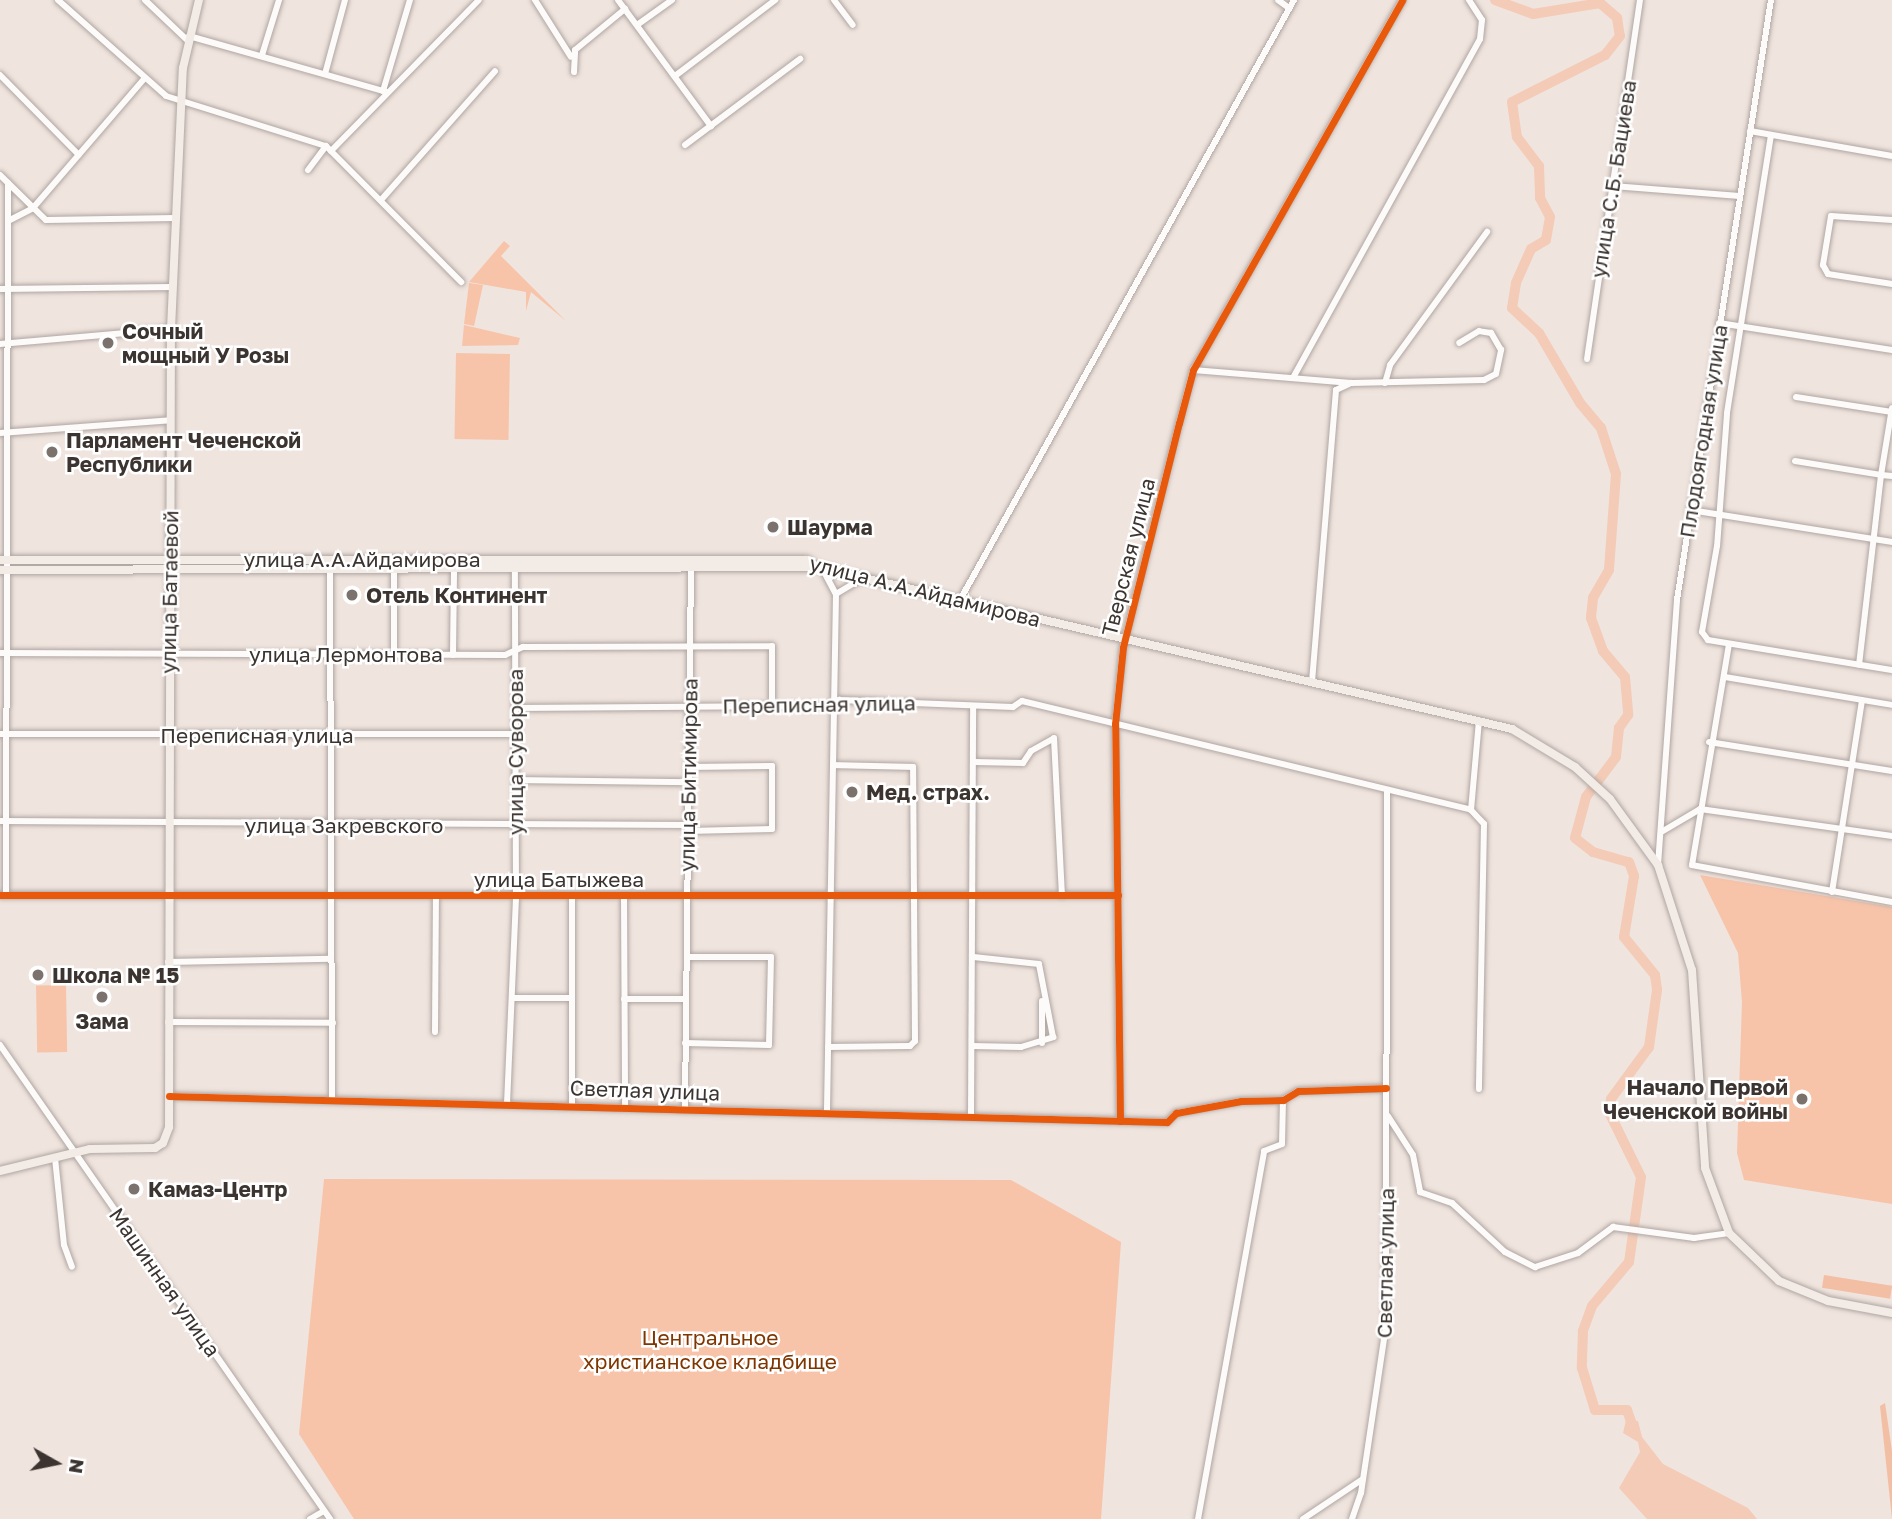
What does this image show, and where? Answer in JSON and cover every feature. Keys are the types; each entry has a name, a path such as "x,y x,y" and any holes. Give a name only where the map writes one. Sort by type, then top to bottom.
{"main road":[{"name":"улица Батаевой","path":"75,1153 163,1143 169,1096 167,735 170,329 181,100 188,38 199,0"},
{"name":"улица А.А.Айдамирова","path":"3,565 806,560 820,568 1479,720 1528,736 1575,767 1610,799 1658,865 1692,970 1705,1168 1729,1233"},
{"path":"804,570 806,560"},
{"name":"улица А.А.Айдамирова","path":"168,565 330,568 820,568"},
{"path":"0,1171 75,1153"},
{"path":"1729,1233 1752,1260 1788,1285 1828,1301 1892,1312"}],"street":[{"path":"58,0 144,79 181,100 329,149 461,282"},
{"path":"145,0 188,38 262,55 385,91"},
{"path":"262,55 279,0"},
{"path":"325,74 345,0"},
{"path":"385,91 410,0"},
{"path":"308,170 479,0"},
{"path":"535,0 571,57 574,72"},
{"path":"618,0 711,126"},
{"path":"637,25 672,0"},
{"path":"675,76 775,0"},
{"path":"834,0 853,24"},
{"path":"1278,0 1289,8"},
{"path":"960,600 1294,0"},
{"name":"Тверская улица","path":"1120,1121 1115,724 1125,639 1179,423 1193,369 1402,0"},
{"path":"1294,376 1480,39 1482,20 1469,0"},
{"name":"улица С.Б. Бациева","path":"1587,359 1609,188 1613,186 1640,0"},
{"name":"Плодоягодная улица","path":"1658,865 1663,831 1677,600 1771,0"},
{"path":"571,57 625,9"},
{"path":"685,145 800,59"},
{"path":"381,200 495,71"},
{"path":"0,75 79,155"},
{"path":"8,221 33,208 144,79"},
{"path":"1750,131 1892,156"},
{"path":"1771,135 1727,414 1720,515 1702,632 1708,640 1892,670"},
{"path":"0,176 33,208 50,220 175,218"},
{"path":"3,895 4,432 8,343 4,290 8,183"},
{"path":"1613,186 1740,195"},
{"path":"1892,220 1831,216 1823,265 1828,274 1892,284"},
{"path":"1385,383 1390,365 1487,232"},
{"path":"4,290 172,287"},
{"path":"1719,323 1892,349"},
{"path":"0,344 170,329"},
{"path":"1193,369 1352,383 1484,380 1496,374 1501,350 1491,333 1479,331 1459,343"},
{"path":"1312,682 1334,396 1352,383"},
{"path":"1796,397 1892,410 1881,475 1859,665"},
{"path":"4,432 171,421"},
{"path":"1795,461 1892,476"},
{"path":"1690,510 1892,542"},
{"path":"453,654 454,567"},
{"name":"улица Суворова","path":"507,1104 516,896 515,567"},
{"name":"улица Битимирова","path":"685,1109 691,567"},
{"path":"330,568 332,1099"},
{"path":"394,568 394,654"},
{"path":"820,568 836,594 827,1110"},
{"path":"836,594 864,577"},
{"path":"1728,644 1725,677 1717,690 1700,809 1690,855 1696,868 1892,902"},
{"name":"улица Лермонтова","path":"3,653 453,654 515,650 772,646 772,707"},
{"path":"1725,677 1892,705"},
{"path":"1832,892 1862,700"},
{"name":"Переписная улица","path":"516,708 772,707 833,702 1013,707 1022,701 1387,792 1471,810"},
{"path":"971,1116 973,706"},
{"path":"1479,720 1471,810 1483,824 1479,1089"},
{"name":"Переписная улица","path":"3,734 514,734"},
{"path":"974,762 1023,763 1031,751 1054,738 1062,896"},
{"path":"1709,742 1892,771"},
{"path":"828,1047 913,1044 916,897 913,767 833,765"},
{"name":"улица Закревского","path":"3,822 167,826 515,824 772,829 772,766 688,767"},
{"path":"516,780 688,782"},
{"name":"Светлая улица","path":"1352,1519 1363,1479 1386,1326 1387,792"},
{"path":"1663,831 1700,809 1892,836"},
{"name":"улица Батыжева","path":"3,895 1118,895"},
{"path":"572,896 572,1105"},
{"path":"435,1032 436,897"},
{"path":"624,897 625,1107"},
{"path":"685,1043 769,1045 771,957 687,957"},
{"path":"972,1046 1042,1043 1053,1037 1053,1020 1042,999 1039,964 973,957"},
{"path":"168,962 331,959"},
{"path":"512,998 571,998"},
{"path":"624,999 685,999"},
{"path":"168,1022 333,1023"},
{"name":"Машинная улица","path":"0,1045 330,1519"},
{"name":"Светлая улица","path":"169,1096 827,1110 1167,1122 1176,1113 1220,1104 1283,1100 1298,1091 1386,1087"},
{"path":"1198,1519 1264,1151 1282,1144 1283,1100"},
{"path":"1387,1114 1413,1155 1420,1192 1452,1203 1519,1260 1535,1267 1558,1261 1605,1229 1622,1227 1718,1238 1729,1233"},
{"path":"55,1157 64,1245 72,1267"},
{"path":"1303,1519 1363,1479"},
{"path":"310,1519 324,1511"}],"green space":[{"path":"504,241 510,246 501,256 566,321 531,292 526,311 526,292 469,282"},
{"path":"469,283 483,285 474,326 464,324"},
{"path":"464,325 520,338 518,345 462,346"},
{"path":"456,353 510,354 508,440 454,439"},
{"path":"1700,875 1892,907 1892,1204 1744,1180 1737,1153 1742,1002 1738,953"},
{"path":"66,985 67,1052 37,1053 36,986"},
{"name":"Центральное христианское кладбище","path":"324,1179 1011,1180 1121,1242 1101,1519 354,1519 299,1434"}],"shaded area":[{"path":"1824,1275 1892,1286 1890,1299 1822,1288"},
{"path":"1885,1403 1892,1451 1892,1519 1880,1406"},
{"path":"1626,1420 1638,1421 1642,1437 1663,1464 1748,1508 1757,1519 1647,1519 1619,1488 1640,1452 1638,1442 1623,1433"}],"waterway":[{"path":"1495,0 1533,14 1600,3 1617,18 1620,36 1605,55 1512,102 1517,137 1539,166 1540,198 1550,217 1546,240 1531,249 1516,283 1512,308 1539,333 1580,403 1601,428 1616,474 1609,570 1593,598 1591,618 1603,651 1625,677 1628,715 1619,728 1616,757 1586,797 1575,838 1593,852 1629,862 1634,876 1624,937 1655,975 1657,990 1649,1047 1611,1099 1609,1112 1641,1177 1629,1262 1592,1306 1583,1331 1582,1368 1595,1410 1627,1410 1635,1433"}],"cycle path":[{"path":"1120,1121 1115,724 1123,647 1179,423 1193,370 1402,0"},
{"path":"0,895 1118,895"},
{"path":"169,1096 1167,1122 1176,1113 1241,1101 1283,1100 1298,1091 1386,1088"}],"place":[{"name":"Сочный мощный У Розы","path":"108,343"},
{"name":"Парламент Чеченской Республики","path":"52,452"},
{"name":"Шаурма","path":"773,527"},
{"name":"Отель Континент","path":"352,595"},
{"name":"Мед. страх.","path":"852,792"},
{"name":"Школа № 15","path":"38,975"},
{"name":"Зама","path":"102,997"},
{"name":"Начало Первой Чеченской войны","path":"1802,1099"},
{"name":"Камаз-Центр","path":"134,1189"}]}
